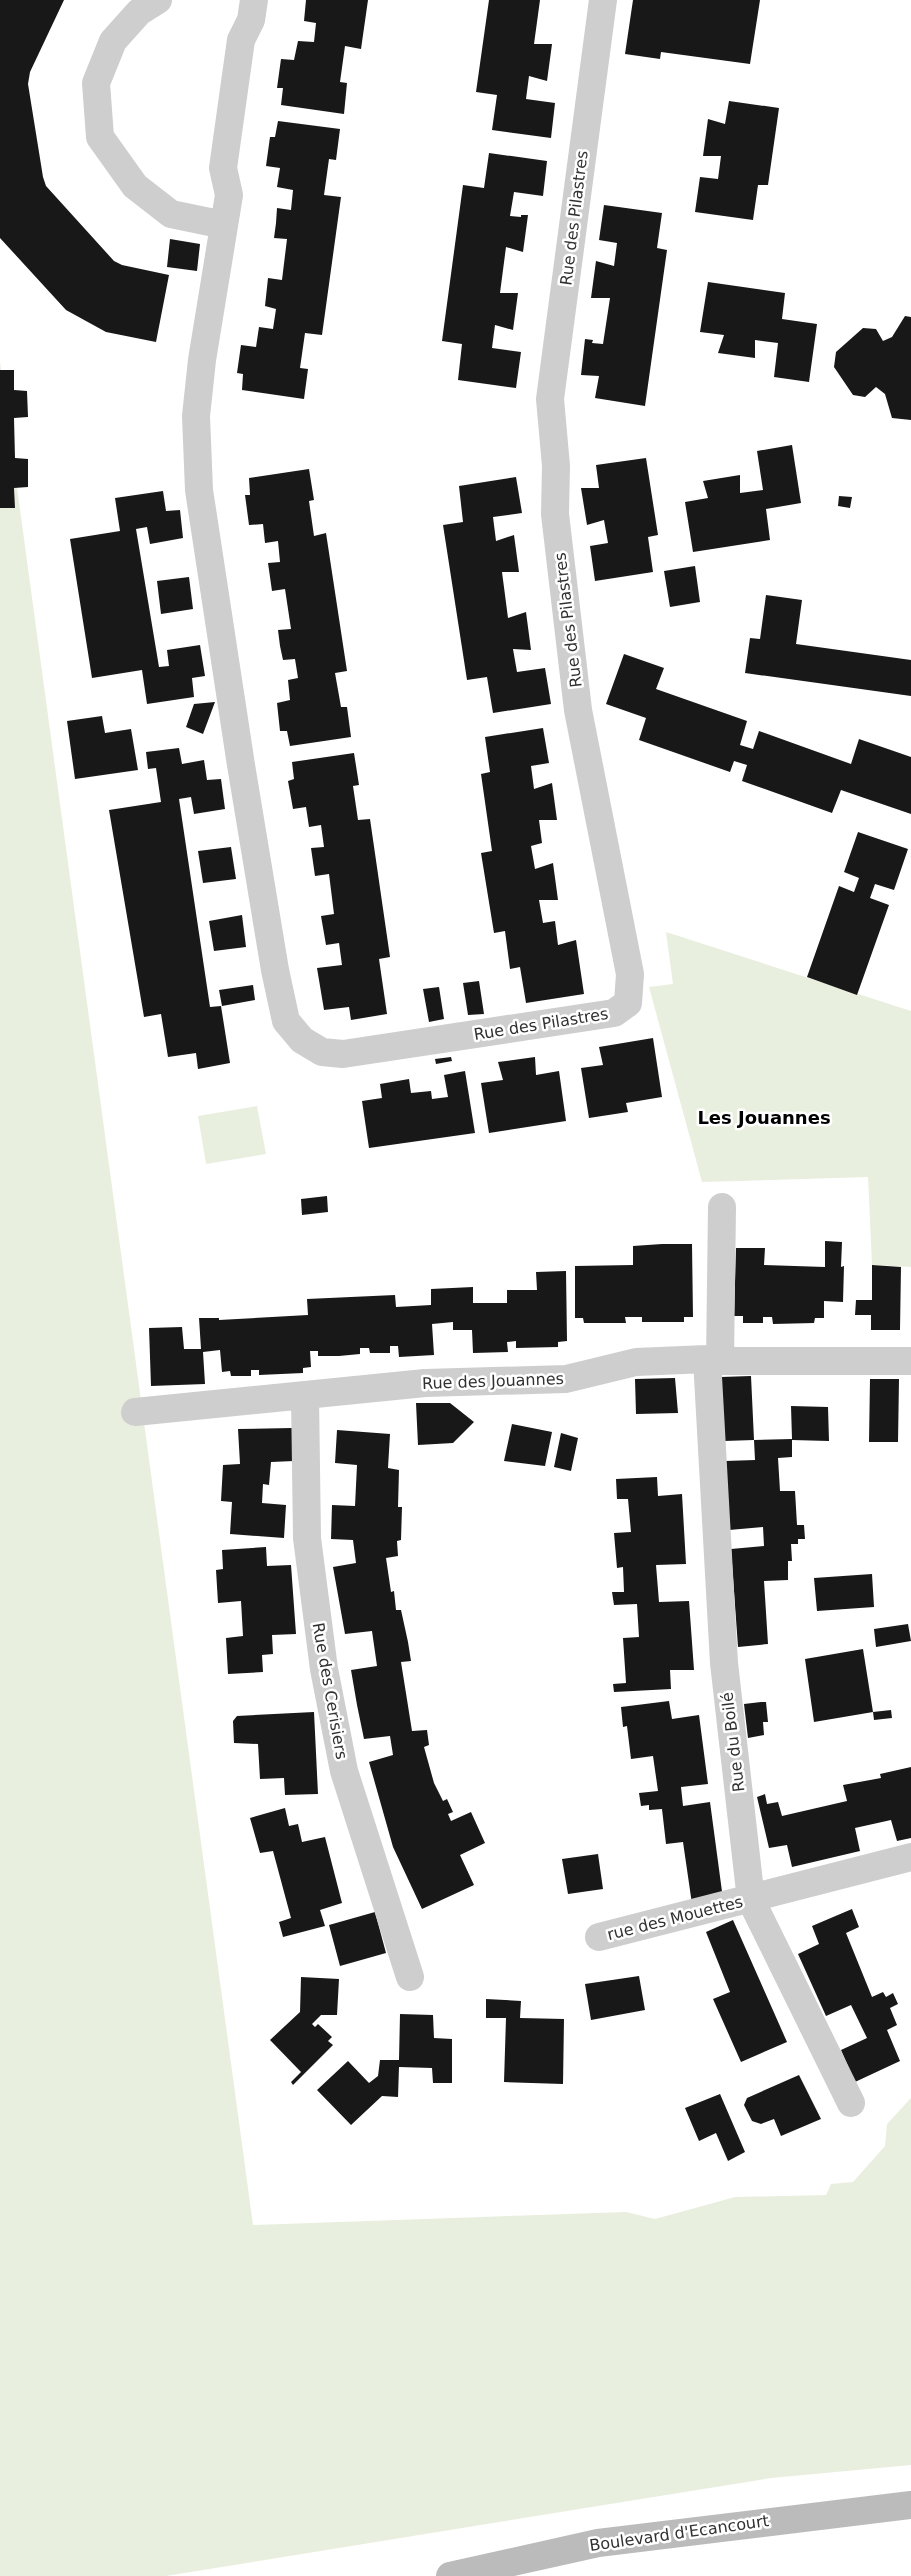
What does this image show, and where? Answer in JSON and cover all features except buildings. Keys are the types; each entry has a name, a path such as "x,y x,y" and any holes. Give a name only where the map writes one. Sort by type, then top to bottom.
{"main road":[{"name":"Boulevard d'Ecancourt","path":"450,2576 556,2550 608,2541 911,2505"}],"street":[{"path":"158,0 138,12 113,41 96,83 100,137 135,186 171,214 224,224"},
{"name":"Rue des Pilastres","path":"254,0 251,20 241,40 223,168 229,195 202,360 196,416 199,490 241,766 275,970 286,1020 302,1040 322,1052 343,1054 614,1014 628,1003 630,974 578,710 555,514 556,466 550,400 603,0"},
{"name":"Rue du Boilé","path":"722,1207 713,1360 724,1663 752,1900 851,2103"},
{"name":"Rue des Jouannes","path":"135,1412 425,1383 566,1379 636,1362 713,1360 911,1361"},
{"name":"Rue des Cerisiers","path":"305,1396 307,1538 324,1669 344,1772 410,1977"},
{"name":"rue des Mouettes","path":"599,1937 752,1900 911,1857"}],"green space":[{"path":"0,362 253,2225 626,2212 655,2219 735,2197 826,2195 831,2184 853,2182 885,2146 887,2124 911,2098 911,2465 771,2478 166,2576 0,2576"},
{"path":"666,932 911,1011 911,1267 872,1265 868,1177 702,1182 649,987 673,984"},
{"path":"257,1106 266,1154 206,1164 198,1116"}],"district":[{"name":"Les Jouannes","path":"764,1117"}]}
